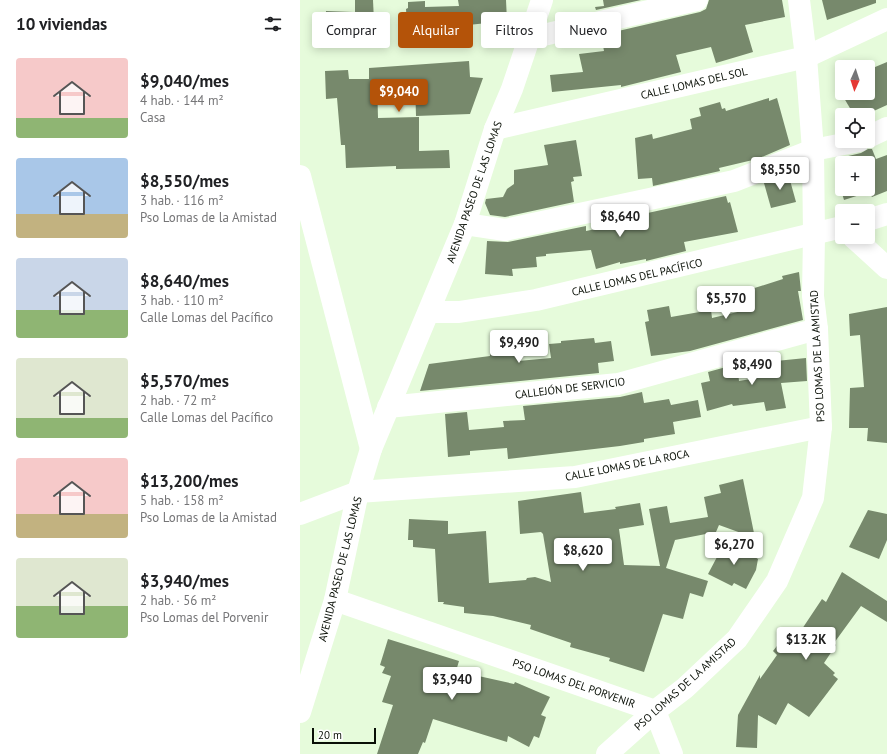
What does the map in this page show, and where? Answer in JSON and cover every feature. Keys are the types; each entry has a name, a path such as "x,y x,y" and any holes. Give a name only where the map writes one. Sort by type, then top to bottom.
{"street":[{"name":"AVENIDA PASEO DE LAS LOMAS","path":"538,12 542,0"},
{"path":"547,34 685,4 697,0"},
{"name":"PSO LOMAS DE LA AMISTAD","path":"607,754 655,711 685,688 737,639 777,581 813,498 821,427 818,329 813,296 813,150 806,57 799,0"},
{"name":"CALLE LOMAS DEL SOL","path":"495,129 806,57 887,19"},
{"name":"AVENIDA PASEO DE LAS LOMAS","path":"300,712 335,600 358,492 371,449 465,224 495,129 526,48"},
{"path":"875,134 887,128"},
{"path":"465,224 505,230 734,181 813,150 835,146"},
{"path":"300,176 371,449"},
{"path":"875,218 887,214"},
{"name":"CALLE LOMAS DEL PACÍFICO","path":"429,312 459,312 536,300 835,229"},
{"path":"861,244 887,268"},
{"name":"CALLEJÓN DE SERVICIO","path":"388,407 618,384 818,329"},
{"name":"CALLE LOMAS DE LA ROCA","path":"300,514 358,492 575,477 821,427"},
{"name":"PSO LOMAS DEL PORVENIR","path":"335,600 655,711"},
{"path":"655,711 672,754"}],"building":[{"path":"355,0 373,0 374,12 355,12"},
{"path":"458,0 506,0 507,12 481,12 481,24 473,24 473,12 406,12 408,2 425,1 425,7 459,6"},
{"path":"603,0 641,0 596,10 595,7 604,6"},
{"path":"709,0 782,0 785,17 745,25 753,52 716,63 711,47 676,55 681,72 621,87 621,85 552,92 550,75 583,72 579,54 604,51 603,48 621,48 621,30 700,12 706,9"},
{"path":"822,0 876,0 876,3 827,20"},
{"path":"326,11 353,12 326,12"},
{"path":"469,61 470,77 483,78 470,114 416,116 415,82 377,80 378,118 419,117 419,151 449,150 450,168 396,169 396,166 346,168 345,145 341,145 337,98 326,99 325,71 348,70 349,79 369,79 369,68"},
{"path":"887,62 887,105 875,110 875,108 850,108 845,100 875,100 875,67"},
{"path":"769,98 769,101 777,98 790,145 757,159 719,168 720,171 653,186 652,178 638,179 635,138 652,134 653,139 692,129 690,119 701,116 699,108 720,102 722,109 725,108 726,111"},
{"path":"576,140 582,176 573,177 574,181 571,182 574,202 505,217 490,215 485,203 486,199 503,197 507,189 514,184 514,170 548,165 544,145"},
{"path":"868,149 872,149 875,156 848,156 861,153"},
{"path":"887,155 887,191 875,196 875,156 876,159"},
{"path":"788,173 796,202 771,208 764,183"},
{"path":"726,196 728,203 730,202 738,232 684,242 686,251 646,261 646,259 620,264 620,262 596,269 591,250 546,254 546,256 536,257 537,267 512,269 513,276 485,274 487,241 508,242 586,226 586,231 644,219 643,214"},
{"path":"843,196 856,196 844,200"},
{"path":"799,272 801,291 798,291 803,320 690,351 651,356 645,322 649,321 647,310 669,306 671,317 711,310 712,318 750,309 745,291 783,279 782,276"},
{"path":"887,307 887,443 867,441 868,428 849,428 850,388 864,387 860,335 850,336 849,314"},
{"path":"510,331 511,354 517,353 518,361 551,358 549,344 561,343 561,341 594,338 595,343 611,341 614,361 598,363 599,373 420,391 429,364 490,356 490,352 493,351 492,332"},
{"path":"806,358 807,381 781,383 786,408 766,411 764,402 733,406 732,404 707,411 701,383 710,381 708,372 737,364 739,381 779,374 776,361"},
{"path":"642,392 644,403 669,399 671,405 698,400 701,417 673,422 675,434 644,439 644,442 620,446 508,459 507,448 470,451 470,455 448,457 445,414 467,412 469,430 504,427 503,421 525,420 523,406 620,397"},
{"path":"743,479 755,538 719,525 716,532 675,540 666,568 708,581 703,597 690,593 683,619 663,614 644,672 609,661 610,658 570,647 571,643 530,629 531,625 493,616 464,613 464,607 438,602 435,549 413,547 413,540 408,540 409,519 448,521 448,534 486,531 489,583 526,580 527,578 535,577 551,582 543,534 541,532 520,534 518,501 581,492 584,513 616,509 615,507 640,503 644,525 619,529 624,565 660,566 649,509 667,506 670,523 708,517 704,497 721,493 719,485"},
{"path":"868,510 887,514 887,540 879,559 849,547"},
{"path":"726,540 758,559 756,570 746,589 734,583 732,586 708,574"},
{"path":"842,572 887,601 887,622 861,606 834,643 836,645 824,663 835,673 833,675 838,679 809,717 788,703 776,725 758,715 757,748 736,747 738,715 760,675 760,679 777,655 773,651 784,637 792,644 822,599 826,602"},
{"path":"388,639 459,661 456,671 514,684 515,682 550,697 541,715 546,717 539,738 534,736 529,747 508,736 507,742 433,719 425,743 423,742 418,754 377,754 393,705 382,702 391,676 382,673 385,667 380,665"}]}
